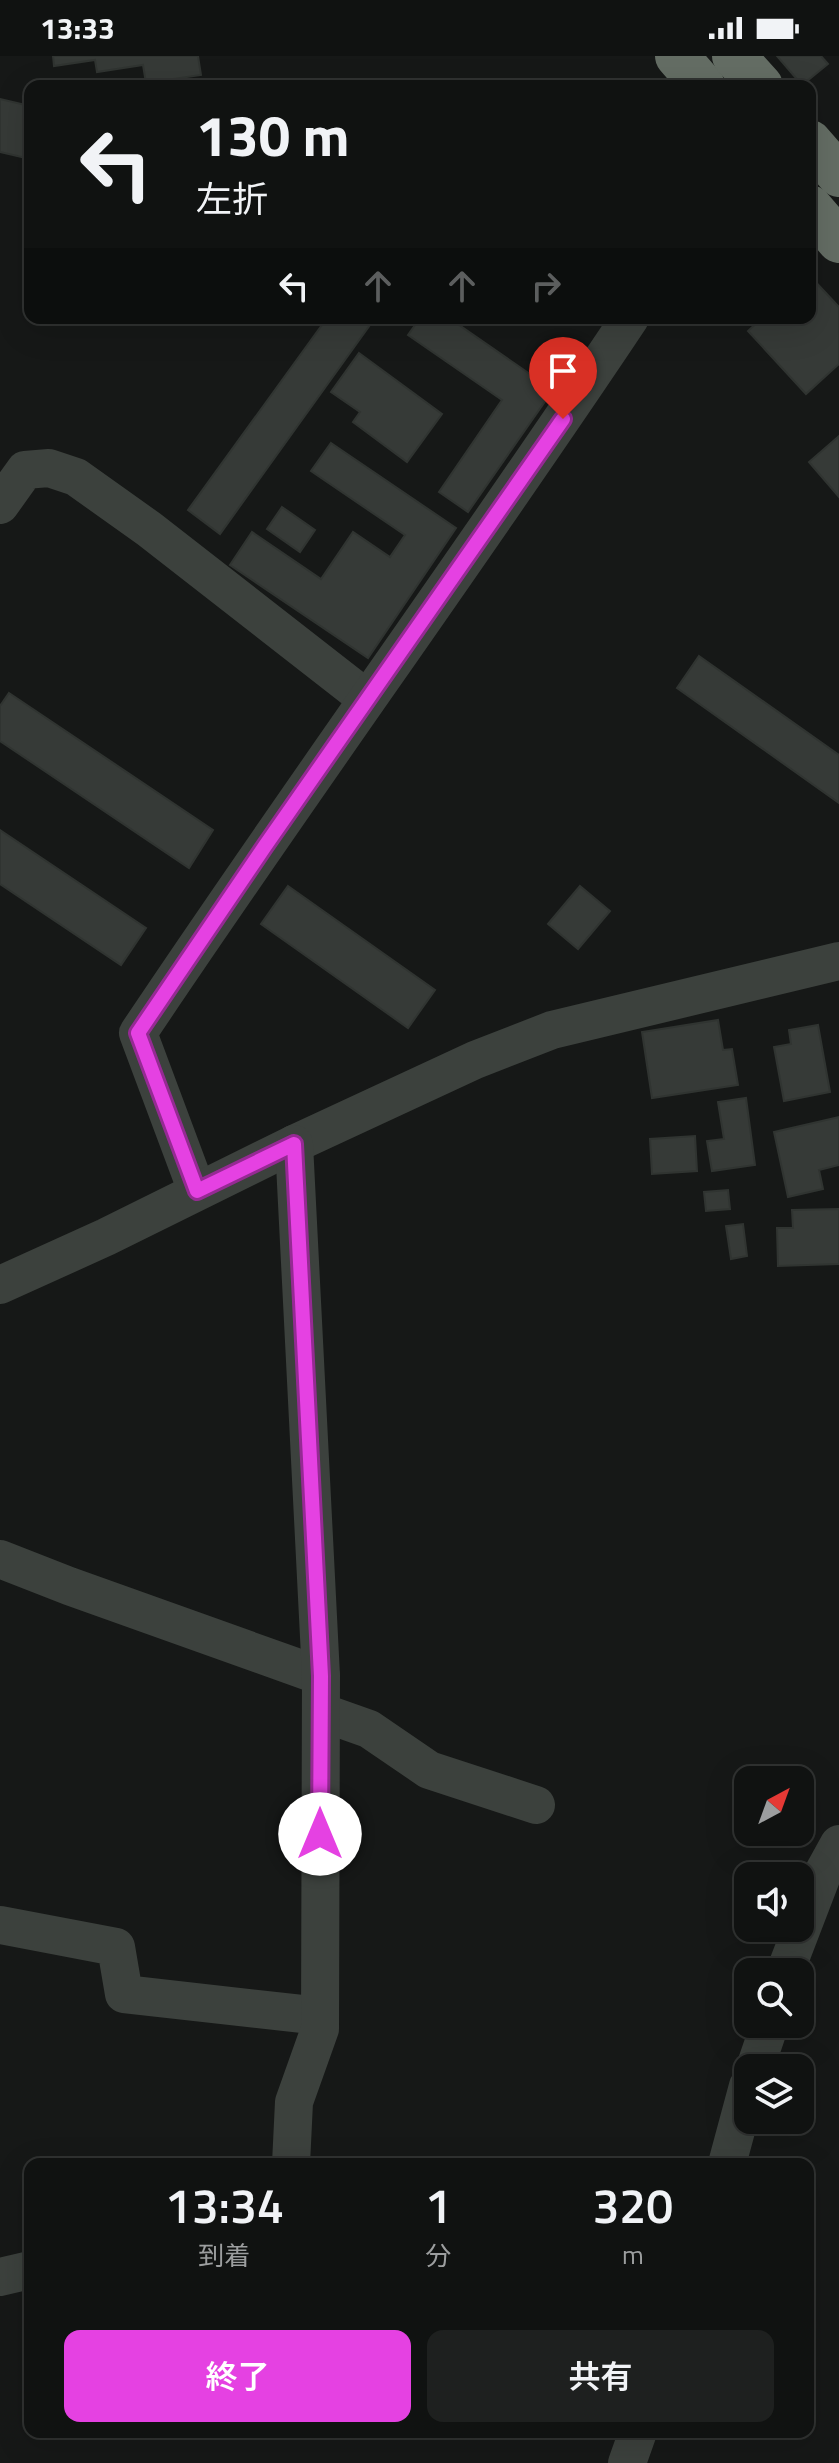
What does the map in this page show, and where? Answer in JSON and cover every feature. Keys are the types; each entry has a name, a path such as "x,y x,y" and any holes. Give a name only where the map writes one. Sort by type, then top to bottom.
{"highway":[{"path":"677,56 698,80"},
{"path":"734,56 756,80"},
{"path":"816,149 839,175"},
{"path":"816,214 839,241"}],"street":[{"path":"197,1191 138,1033 626,324"},
{"path":"0,505 25,470 49,468 76,477 149,529 367,699"},
{"path":"0,1285 475,1060 552,1030 839,961"},
{"path":"291,2158 294,2102 320,2029 321,1694 294,1144"},
{"path":"0,1559 321,1694 429,1770 536,1805"},
{"path":"790,1958 823,1873 839,1844"},
{"path":"0,1925 116,1947 124,1994 320,2016"},
{"path":"729,2158 735,2134"},
{"path":"0,2277 24,2271"},
{"path":"627,2463 636,2438"}],"building":[{"path":"53,56 198,56 201,75 146,80 143,65 97,72 95,60 54,66"},
{"path":"777,56 821,56 828,64 808,80 798,80"},
{"path":"0,99 24,105 24,158 0,152"},
{"path":"816,282 839,307 839,364 806,394 748,331 756,324 816,324"},
{"path":"323,324 371,324 220,534 188,510"},
{"path":"416,324 458,324 553,390 468,512 439,492 502,400 408,335"},
{"path":"359,353 442,414 407,462 353,422 360,412 331,392"},
{"path":"839,436 839,497 809,462"},
{"path":"331,443 456,528 368,658 230,565 252,532 321,579 353,532 390,557 405,535 311,471"},
{"path":"282,507 315,530 300,552 267,529"},
{"path":"699,656 839,755 839,803 677,688"},
{"path":"9,693 213,830 189,868 0,741 0,706"},
{"path":"0,830 146,928 121,965 0,884"},
{"path":"288,886 435,990 408,1028 261,924"},
{"path":"580,886 610,911 578,949 548,924"},
{"path":"718,1020 723,1050 732,1049 738,1085 652,1098 642,1032"},
{"path":"818,1025 830,1092 784,1101 774,1047 791,1044 789,1030"},
{"path":"746,1098 755,1165 712,1171 707,1141 724,1139 718,1102"},
{"path":"839,1117 839,1165 819,1170 823,1189 788,1197 774,1132"},
{"path":"695,1136 697,1171 652,1174 650,1139"},
{"path":"728,1190 730,1209 706,1211 704,1192"},
{"path":"839,1209 839,1264 778,1266 777,1228 793,1228 792,1210"},
{"path":"743,1224 747,1256 731,1259 726,1226"}],"route":[{"path":"320,1834 321,1676 294,1144 197,1191 138,1033 563,419"}]}
